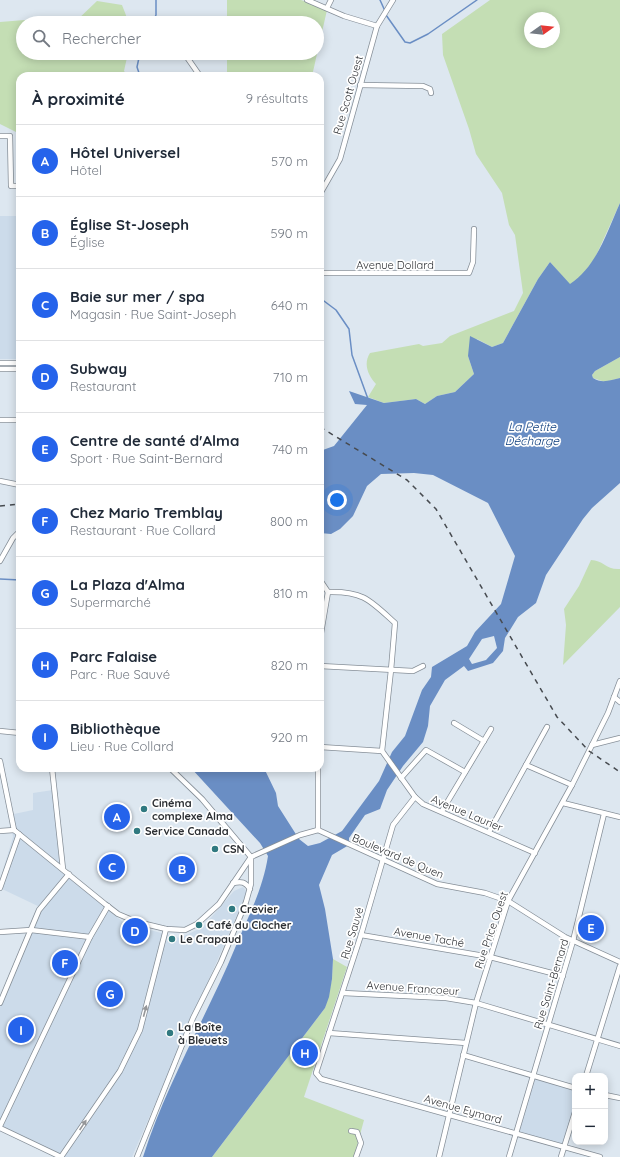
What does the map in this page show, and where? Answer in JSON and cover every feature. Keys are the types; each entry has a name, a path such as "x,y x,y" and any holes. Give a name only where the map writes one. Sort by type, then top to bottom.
{"street":[{"path":"308,0 344,16 377,26"},
{"path":"327,8 331,0"},
{"name":"Rue Scott Ouest","path":"324,187 340,159 377,26 393,0"},
{"path":"190,60 197,72"},
{"path":"360,85 423,86 430,89 431,93"},
{"path":"0,136 10,136 11,186 16,186"},
{"name":"Avenue Dollard","path":"324,273 469,273 473,262 474,230"},
{"path":"0,363 16,363"},
{"path":"0,369 16,369"},
{"path":"0,420 16,420"},
{"path":"0,481 7,484 16,485"},
{"path":"0,561 16,535"},
{"path":"324,586 328,592 324,616"},
{"path":"324,747 382,751 392,670 395,623 372,601 349,591 328,592"},
{"path":"324,666 413,672 423,666"},
{"name":"Rue Price Ouest","path":"439,1157 476,1003 508,901 563,803 592,745 620,681"},
{"path":"614,697 620,702"},
{"path":"454,724 484,741"},
{"path":"489,832 546,727"},
{"path":"442,811 491,729"},
{"path":"0,730 16,732"},
{"path":"592,745 620,738"},
{"path":"401,778 426,750 465,772"},
{"name":"Avenue Laurier","path":"382,751 415,797 423,804 442,811 535,853"},
{"path":"0,761 1,775 14,830 108,906 131,919 166,929 185,930 197,924 219,904 251,857 300,835 318,830 318,772"},
{"path":"526,765 572,785"},
{"path":"52,772 63,869"},
{"path":"137,1157 193,1018 221,962 250,889 251,857 202,799 174,772"},
{"name":"Rue Sauvé","path":"321,1079 316,1073 362,935 393,825 415,797"},
{"path":"563,803 620,817"},
{"name":"Rue Saint-Bernard","path":"509,1157 573,941 604,814"},
{"path":"0,831 14,830"},
{"name":"Boulevard de Quen","path":"318,830 437,884 485,893 508,901 573,941 620,962"},
{"path":"0,888 14,843 19,834"},
{"path":"0,1003 39,910 69,874"},
{"path":"233,883 241,881 250,889"},
{"path":"108,906 90,937 0,1127 61,1157 120,1071 140,1030 166,929"},
{"path":"0,932 31,930 90,937"},
{"name":"Avenue Taché","path":"362,935 490,957 563,976"},
{"path":"587,1073 620,966"},
{"name":"Avenue Francoeur","path":"343,993 446,998 476,1003 620,1046"},
{"path":"329,1034 466,1043"},
{"path":"463,1055 572,1087"},
{"name":"Avenue Eymard","path":"321,1079 600,1157"},
{"path":"608,1096 620,1098"},
{"path":"561,1157 572,1122"},
{"path":"351,1131 357,1132 361,1143 356,1157"}],"shaded area":[{"path":"0,216 16,216 16,359 0,359"},
{"path":"53,790 60,869 124,923 180,938 203,927 234,891 243,887 247,892 132,1157 57,1157 0,1131 0,1007 42,908 0,888 0,880 13,837 9,815 33,810 33,793"},
{"path":"533,1075 572,1087 572,1122 564,1147 516,1133"}],"green space":[{"path":"227,0 301,0 327,10 324,23 324,16 227,16"},
{"path":"490,0 620,0 620,203 595,258 581,277 570,285 550,262 538,279 503,343 492,347 477,339 468,356 474,374 455,392 437,396 425,404 416,399 384,403 368,397 376,384 367,369 367,361 370,353 419,344 423,346 442,343 450,336 514,311 523,293 515,235 509,225 502,193 476,154 469,129 443,55 442,34"},
{"path":"97,1 122,5 126,16 81,16"},
{"path":"16,21 16,60 126,60 125,72 16,72 16,132 0,124 0,22"},
{"path":"227,60 316,60 313,72 227,72"},
{"path":"620,357 620,378 605,382 593,378 592,375 595,371"},
{"path":"591,560 595,560 611,568 620,569 620,607 563,665 566,625 564,609 579,586"},
{"path":"333,959 347,967 304,1097 364,1120 354,1157 212,1157 325,1008 332,979"}],"water":[{"name":"La Petite Décharge","path":"620,203 620,357 595,371 592,375 593,378 600,381 620,378 620,483 592,508 583,519 546,575 536,603 518,617 505,638 503,651 493,663 468,671 464,666 445,680 430,706 428,726 423,742 403,766 387,790 380,809 365,815 349,838 349,845 332,855 319,885 325,909 333,959 332,979 329,997 325,1008 212,1157 143,1157 163,1103 224,974 254,903 263,880 268,856 260,843 195,772 266,772 276,793 278,806 299,839 308,846 320,843 342,831 379,781 392,752 405,736 422,690 431,677 432,667 467,646 475,632 501,604 515,556 488,503 433,475 414,473 381,474 367,486 353,516 340,529 331,534 324,533 324,450 334,446 367,405 355,404 349,391 384,403 416,399 425,404 437,396 455,392 474,374 468,356 470,336 492,347 503,343 538,279 550,262 570,284 587,268 606,237","holes":["494,636 497,648 486,660 472,664 469,659 482,639"]}],"waterway":[{"path":"156,0 156,16"},
{"path":"380,0 385,11"},
{"path":"386,15 405,42 410,43 428,34 477,0"},
{"path":"138,60 137,67 139,72"},
{"path":"324,301 336,310 349,329 352,355 368,399"},
{"path":"0,579 16,580"}],"railway":[{"path":"324,429 407,480 436,509 557,717 589,751 620,772"},
{"path":"0,506 16,504"}],"place":[{"name":"Cinéma complexe Alma","path":"144,809"},
{"name":"Hôtel Universel","path":"117,817"},
{"name":"Service Canada","path":"137,831"},
{"name":"CSN","path":"215,849"},
{"name":"Baie sur mer / spa","path":"112,867"},
{"name":"Église St-Joseph","path":"182,869"},
{"name":"Crevier","path":"232,909"},
{"name":"Café du Clocher","path":"199,925"},
{"name":"Centre de santé d'Alma","path":"591,928"},
{"name":"Subway","path":"135,931"},
{"name":"Le Crapaud","path":"172,939"},
{"name":"Chez Mario Tremblay","path":"65,963"},
{"name":"La Plaza d'Alma","path":"110,994"},
{"name":"Bibliothèque","path":"21,1030"},
{"name":"La Boîte à Bleuets","path":"170,1033"},
{"name":"Parc Falaise","path":"305,1053"}]}
